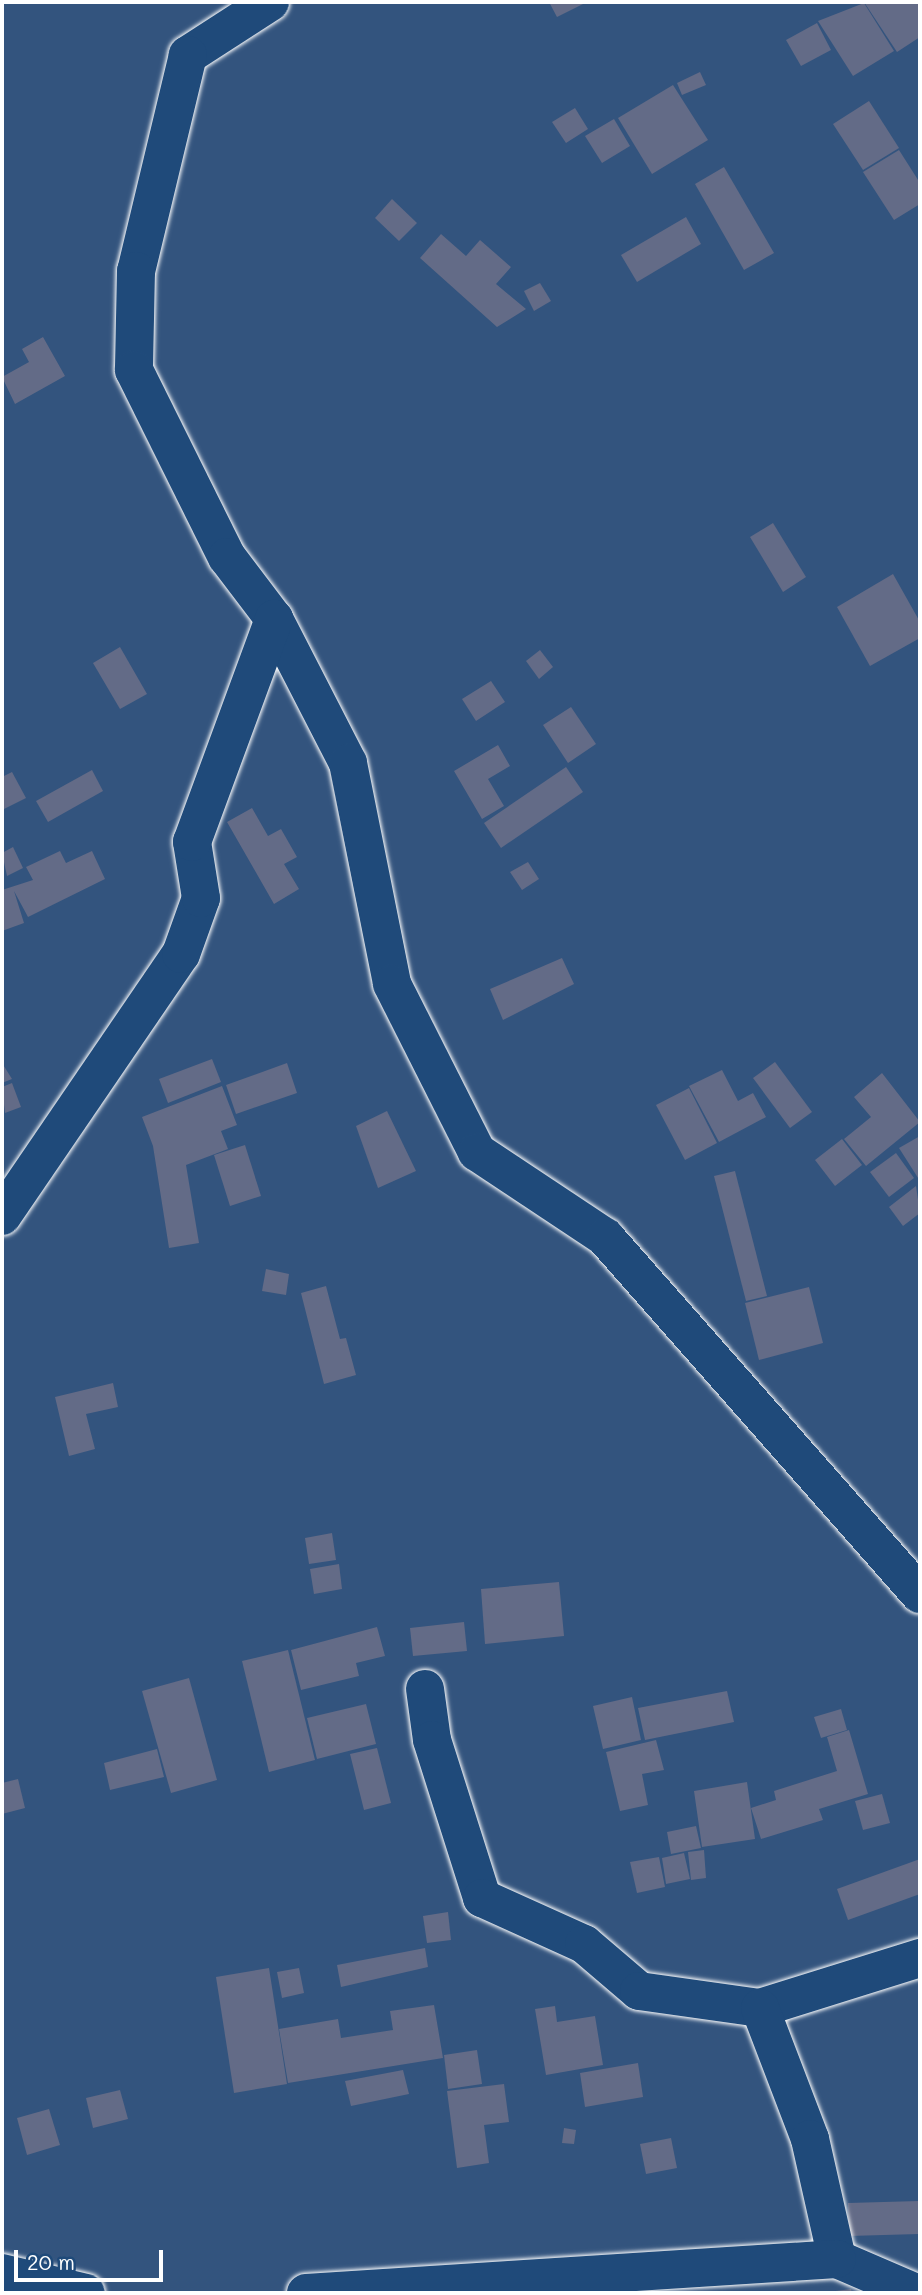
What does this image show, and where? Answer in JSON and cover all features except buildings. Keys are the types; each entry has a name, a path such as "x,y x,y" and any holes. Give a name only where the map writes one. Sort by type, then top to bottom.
{"street":[{"path":"270,2 188,55 136,271 134,370 227,557 274,619 348,762 392,984 477,1152 606,1237 920,1594"},
{"path":"2,1216 181,954 201,898 192,842 274,619"},
{"path":"425,1689 432,1740 482,1898 584,1944 639,1992 760,2008 920,1958"},
{"path":"760,2008 810,2139 837,2259"},
{"path":"306,2293 837,2259 916,2293"},
{"path":"2,2273 86,2293"}]}
